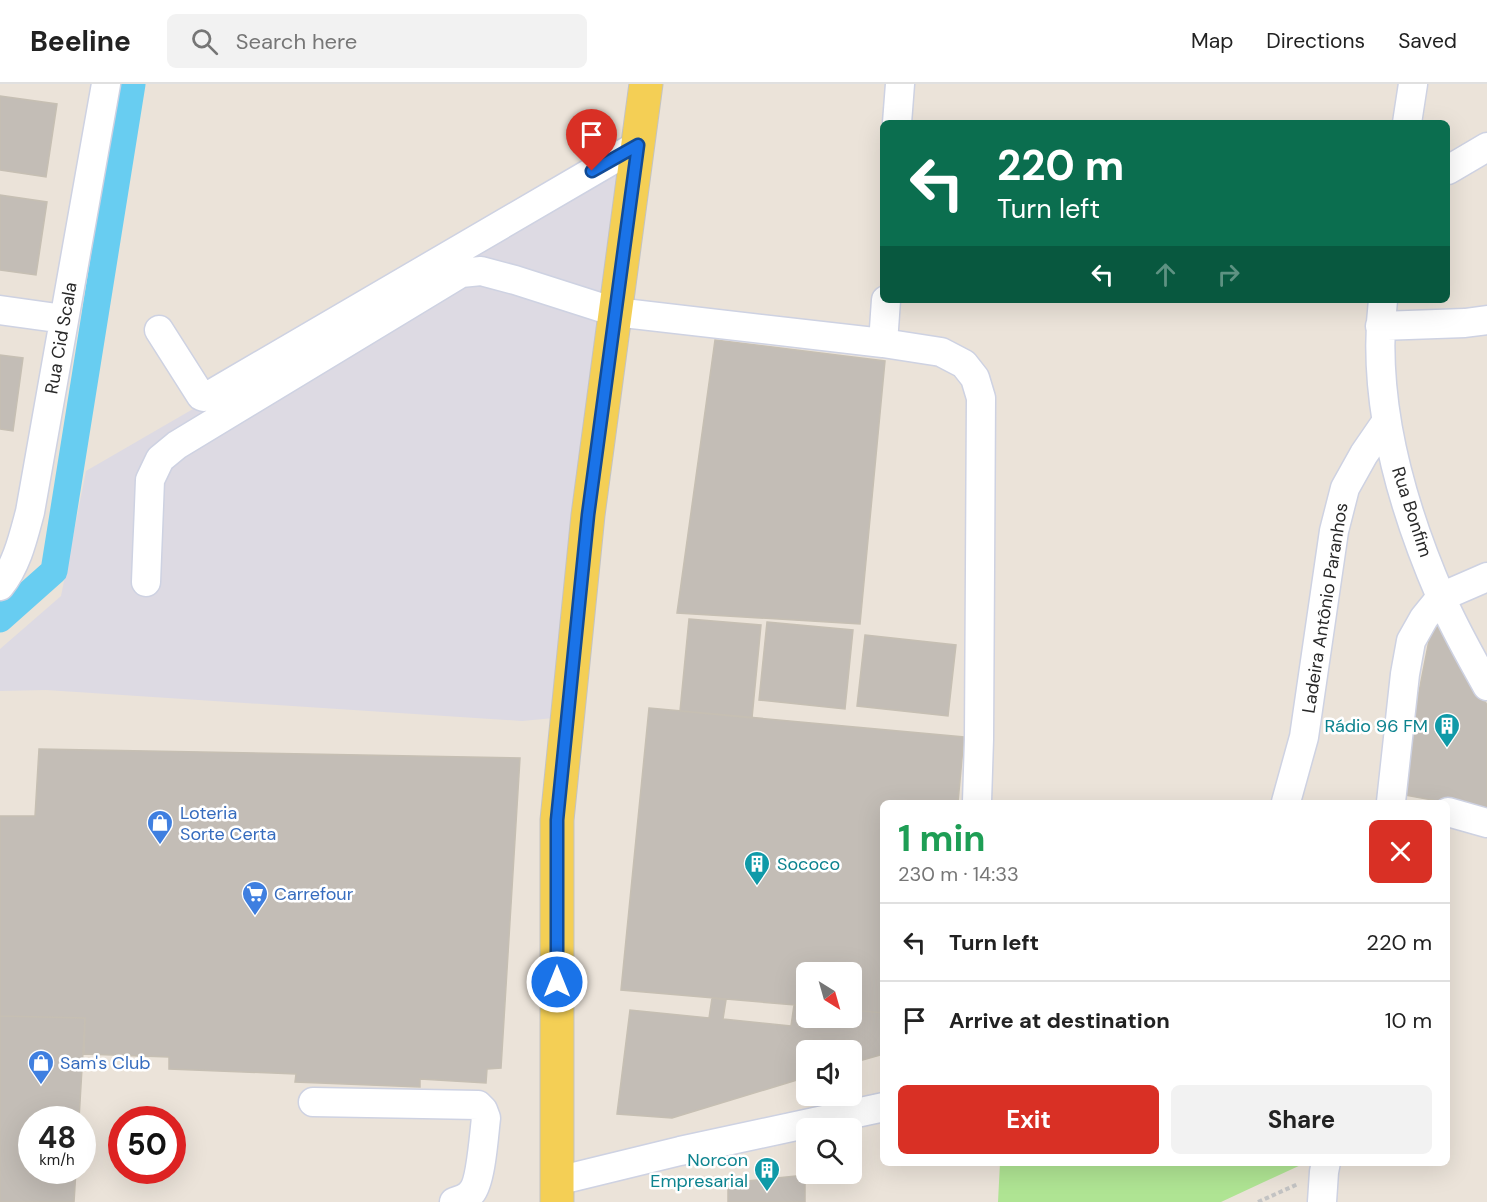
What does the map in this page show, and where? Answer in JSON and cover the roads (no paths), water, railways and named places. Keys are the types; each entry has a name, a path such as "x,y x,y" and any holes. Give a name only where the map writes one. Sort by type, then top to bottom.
{"main road":[{"path":"557,1192 557,820 588,515 646,84"}],"street":[{"name":"Rua Cid Scala","path":"0,586 8,576 20,548 30,512 106,84"},
{"path":"897,120 900,84"},
{"path":"1407,120 1413,84"},
{"path":"159,330 201,396 208,396 638,145"},
{"path":"1450,169 1487,147"},
{"path":"146,582 150,480 160,459 177,445 461,273 481,271 615,312 883,343 941,352 964,364 975,378 981,398 977,800"},
{"path":"883,343 886,303"},
{"path":"0,310 64,319"},
{"path":"1381,313 1465,323 1487,320"},
{"name":"Rua Bonfim","path":"1381,313 1382,381 1386,422 1406,499 1418,539 1441,597 1487,686"},
{"name":"Ladeira Antônio Paranhos","path":"1287,800 1304,737 1334,531 1345,488 1364,454 1386,422"},
{"path":"1397,800 1405,674 1411,641 1424,618 1441,597 1487,577"},
{"path":"1450,813 1487,822"},
{"path":"313,1101 478,1105 486,1118 478,1180 473,1192 466,1198 454,1202"},
{"path":"557,1192 680,1151 880,1108"},
{"path":"1322,1202 1325,1167"}],"waterway":[{"path":"0,619 54,571 132,84"}],"place":[{"name":"Rádio 96 FM","path":"1447,749"},
{"name":"Loteria Sorte Certa","path":"160,846"},
{"name":"Sococo","path":"757,887"},
{"name":"Carrefour","path":"255,917"},
{"name":"Sam's Club","path":"41,1086"},
{"name":"Norcon Empresarial","path":"767,1193"}]}
